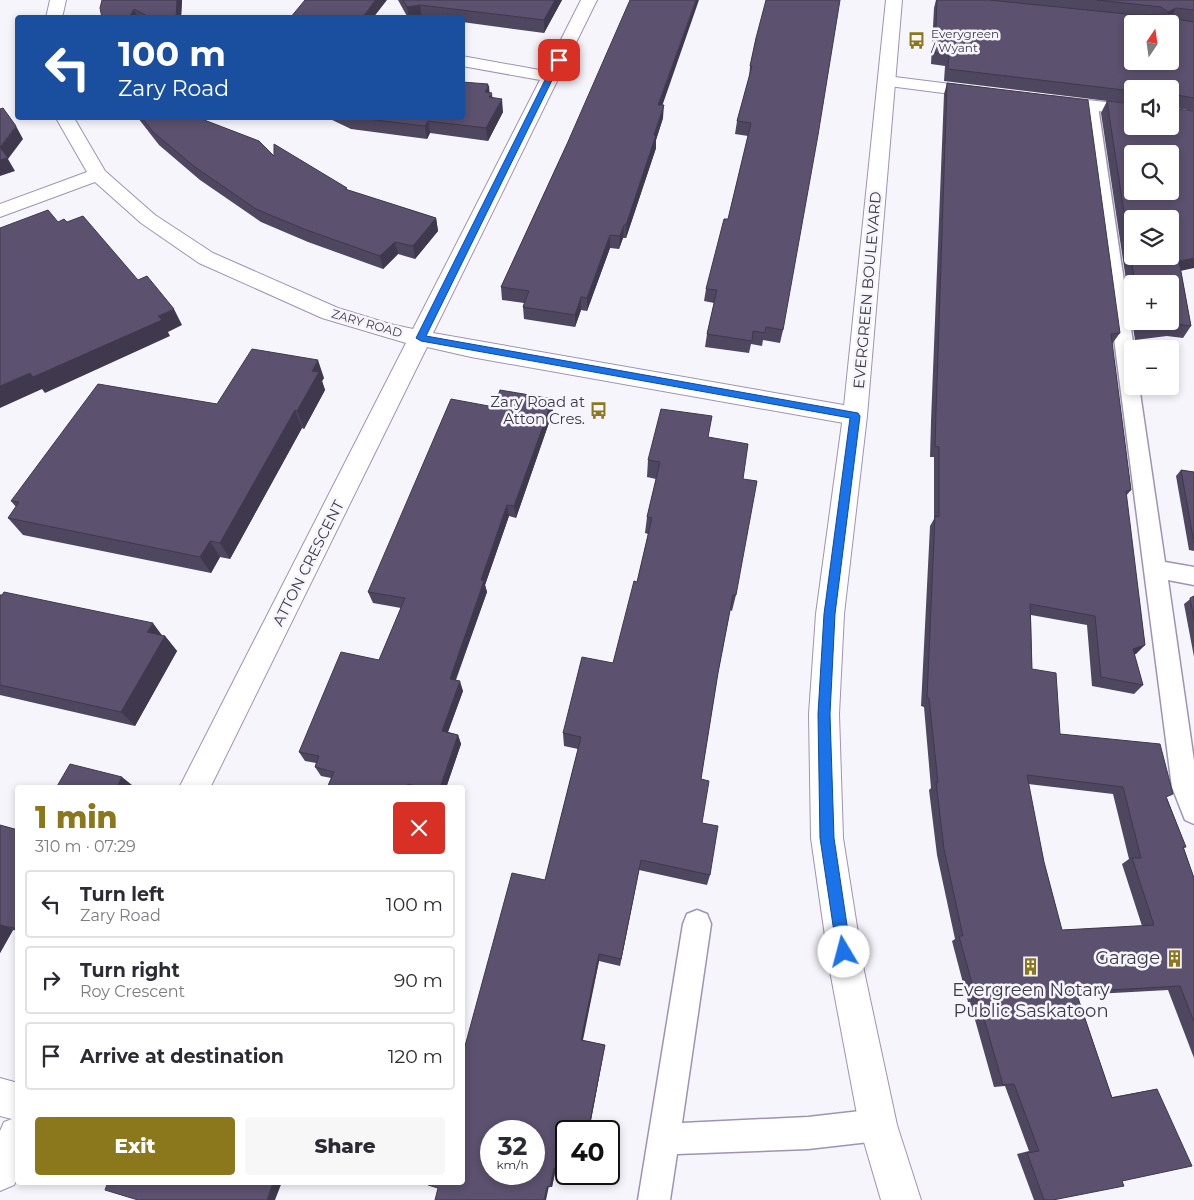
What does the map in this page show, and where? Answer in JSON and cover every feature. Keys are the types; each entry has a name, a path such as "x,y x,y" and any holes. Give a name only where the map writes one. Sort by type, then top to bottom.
{"street":[{"path":"55,15 58,0"},
{"name":"ATTON CRESCENT","path":"196,785 589,0"},
{"name":"EVERGREEN BOULEVARD","path":"894,0 855,416 830,614 824,714 827,838 847,971 878,1125 901,1200"},
{"path":"465,62 550,77"},
{"path":"887,82 997,94"},
{"path":"1034,99 1124,109"},
{"name":"ZARY ROAD","path":"66,120 98,174 148,218 206,258 330,313 379,329 421,338 855,416"},
{"path":"0,211 98,174"},
{"path":"0,1097 15,1101"},
{"path":"0,1171 15,1142"}],"lane":[{"path":"1091,106 1185,786 1194,811"},
{"path":"1156,569 1194,576"},
{"path":"654,1200 697,924"},
{"path":"664,1139 808,1133 878,1125"}],"building":[{"path":"102,0 177,0 176,15 145,15 134,9 131,15 101,15 100,8"},
{"path":"305,0 375,0 364,15 292,15"},
{"path":"403,0 555,0 544,20 420,5 407,7"},
{"path":"630,0 696,0 658,105 664,105 626,225 624,225 620,236 610,235 587,298 581,297 575,315 523,307 529,291 501,287 567,144"},
{"path":"766,0 840,0 783,330 766,327 765,333 753,331 752,341 707,334 717,290 706,289 724,219 728,219 751,123 737,121 752,66 750,66"},
{"path":"937,0 989,0 1137,15 1124,15 1124,70 1179,70 1179,20 1194,22 1194,98 1179,95 1179,80 1124,80 1124,90 948,69 949,54 935,53"},
{"path":"1097,0 1194,0 1194,10 1176,8 1168,12 1161,7"},
{"path":"1174,14 1174,15 1137,15"},
{"path":"465,82 488,84 487,86 489,86 485,92 492,93 489,97 502,99 486,128 428,121 425,126 376,120 465,120"},
{"path":"947,83 1088,100 1120,333 1111,334 1131,490 1126,491 1145,645 1133,649 1143,685 1101,677 1095,616 1030,604 1032,669 1056,673 1060,734 1160,744 1173,794 1166,797 1186,847 1183,847 1194,878 1194,1022 1180,986 1076,992 1112,1098 1157,1089 1192,1166 1122,1181 1124,1186 1053,1200 1044,1200 1027,1153 1039,1151 1014,1084 1003,1085 959,936 963,936 944,849 929,698 927,698 935,516 939,517 939,447 935,446","holes":["1027,775 1123,787 1141,858 1132,858 1154,925 1062,930 1044,862"]},
{"path":"1107,101 1124,103 1124,135 1179,135 1179,109 1194,111 1194,258 1179,261 1179,210 1124,210 1124,212"},
{"path":"3,108 16,126 0,147 0,109"},
{"path":"144,120 204,120 259,141 274,156 274,144 347,188 345,189 436,218 413,246 395,242 380,256 304,229 256,209 195,167 153,132"},
{"path":"0,147 8,158 0,160"},
{"path":"48,210 58,222 64,219 67,222 83,216 138,280 147,276 174,309 158,316 162,320 33,377 30,373 0,386 0,228"},
{"path":"1179,261 1191,326 1179,324 1179,275 1134,275 1132,265 1179,265"},
{"path":"252,349 318,360 312,371 319,372 297,411 295,410 220,543 210,541 200,557 8,518 19,502 11,501 98,384 217,404"},
{"path":"500,390 553,399 514,506 507,505 481,580 484,581 450,679 460,681 442,731 458,735 441,785 328,785 334,772 315,767 319,756 299,752 341,652 379,660 405,598 368,592 451,399 494,407"},
{"path":"661,409 712,416 708,437 748,444 743,479 757,481 736,595 733,595 718,673 701,779 709,781 702,823 718,826 710,875 641,860 621,959 599,954 581,1040 605,1045 590,1120 555,1120 555,1168 550,1187 547,1186 544,1200 435,1200 438,1188 428,1185 465,1185 465,1046 512,873 545,880 581,737 563,733 582,657 613,663 634,581 637,582 652,518 647,517 660,462 648,460"},
{"path":"1181,470 1194,472 1194,543"},
{"path":"4,592 153,623 147,632 165,636 121,712 0,685 0,595"},
{"path":"1194,596 1194,620 1190,598"},
{"path":"70,764 122,777 118,785 58,785"},
{"path":"0,825 15,829 15,928 0,925"},
{"path":"107,1185 272,1185 267,1200 138,1200 105,1190"}],"place":[{"name":"Everygreen / Wyant","path":"917,40"},
{"name":"Zary Road at Atton Cres.","path":"599,410"},
{"name":"Garage","path":"1174,958"},
{"name":"Evergreen Notary Public Saskatoon","path":"1031,967"}],"route":[{"path":"559,60 421,338 471,349 855,416 830,614 824,714 827,838 844,952"}]}
